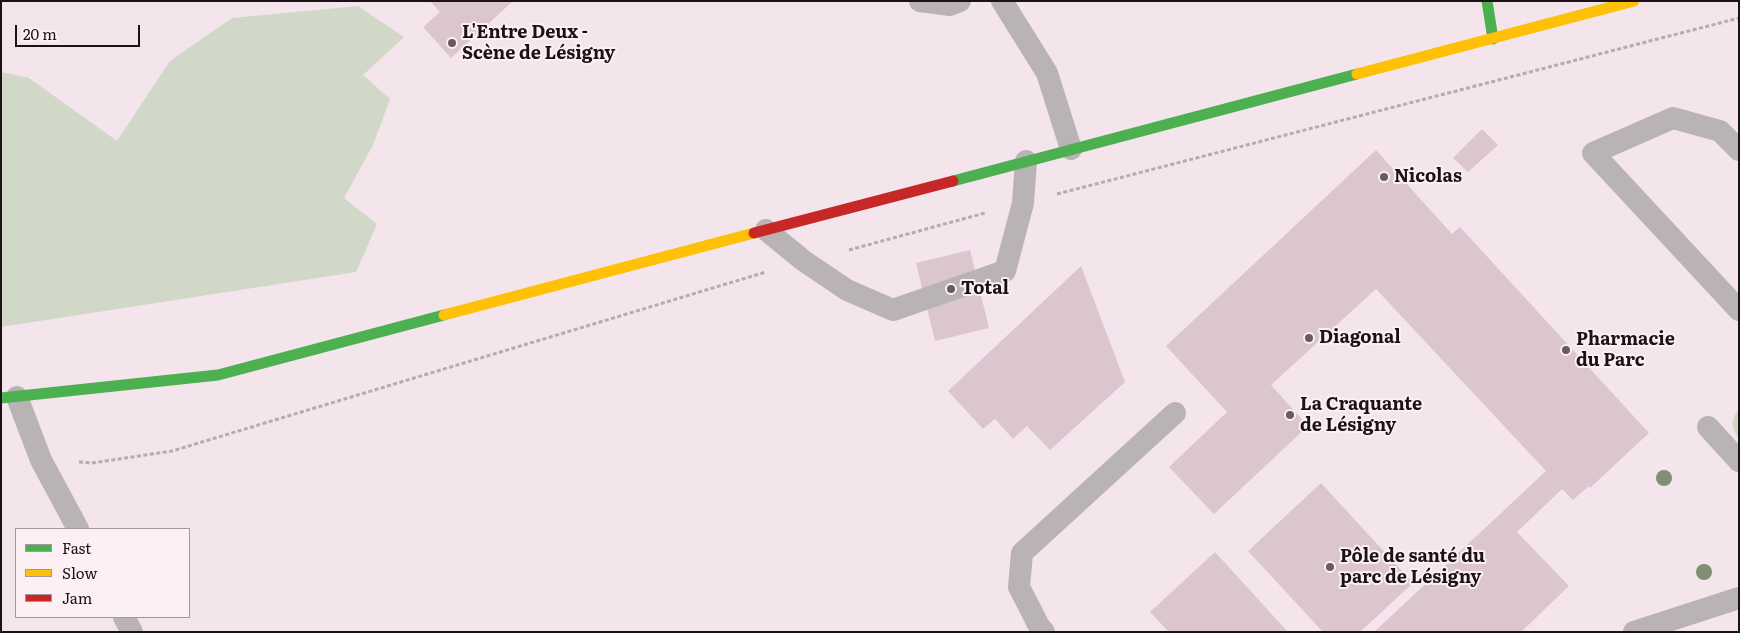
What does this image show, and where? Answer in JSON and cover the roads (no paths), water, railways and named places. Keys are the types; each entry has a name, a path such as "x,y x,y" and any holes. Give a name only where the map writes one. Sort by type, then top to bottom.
{"street":[{"path":"1487,1 1493,39"},
{"path":"9,398 218,375 1634,1"}],"lane":[{"path":"920,1 926,4 950,5 960,1"},
{"path":"1002,1 1047,73 1071,149"},
{"path":"1739,150 1720,131 1672,118 1593,153 1739,310"},
{"path":"766,230 804,261 847,290 893,310 1005,271 1022,203 1026,161"},
{"path":"9,398 77,528"},
{"path":"1044,632 1039,626 1019,586 1022,554 1175,413"},
{"path":"1708,427 1739,461"},
{"path":"1634,632 1739,598"},
{"path":"125,618 132,632"}],"place":[{"name":"L'Entre Deux - Scène de Lésigny","path":"452,43"},
{"name":"Nicolas","path":"1384,177"},
{"name":"Total","path":"951,289"},
{"name":"Diagonal","path":"1309,338"},
{"name":"Pharmacie du Parc","path":"1566,350"},
{"name":"La Craquante de Lésigny","path":"1290,415"},
{"name":"Pôle de santé du parc de Lésigny","path":"1330,567"}]}
